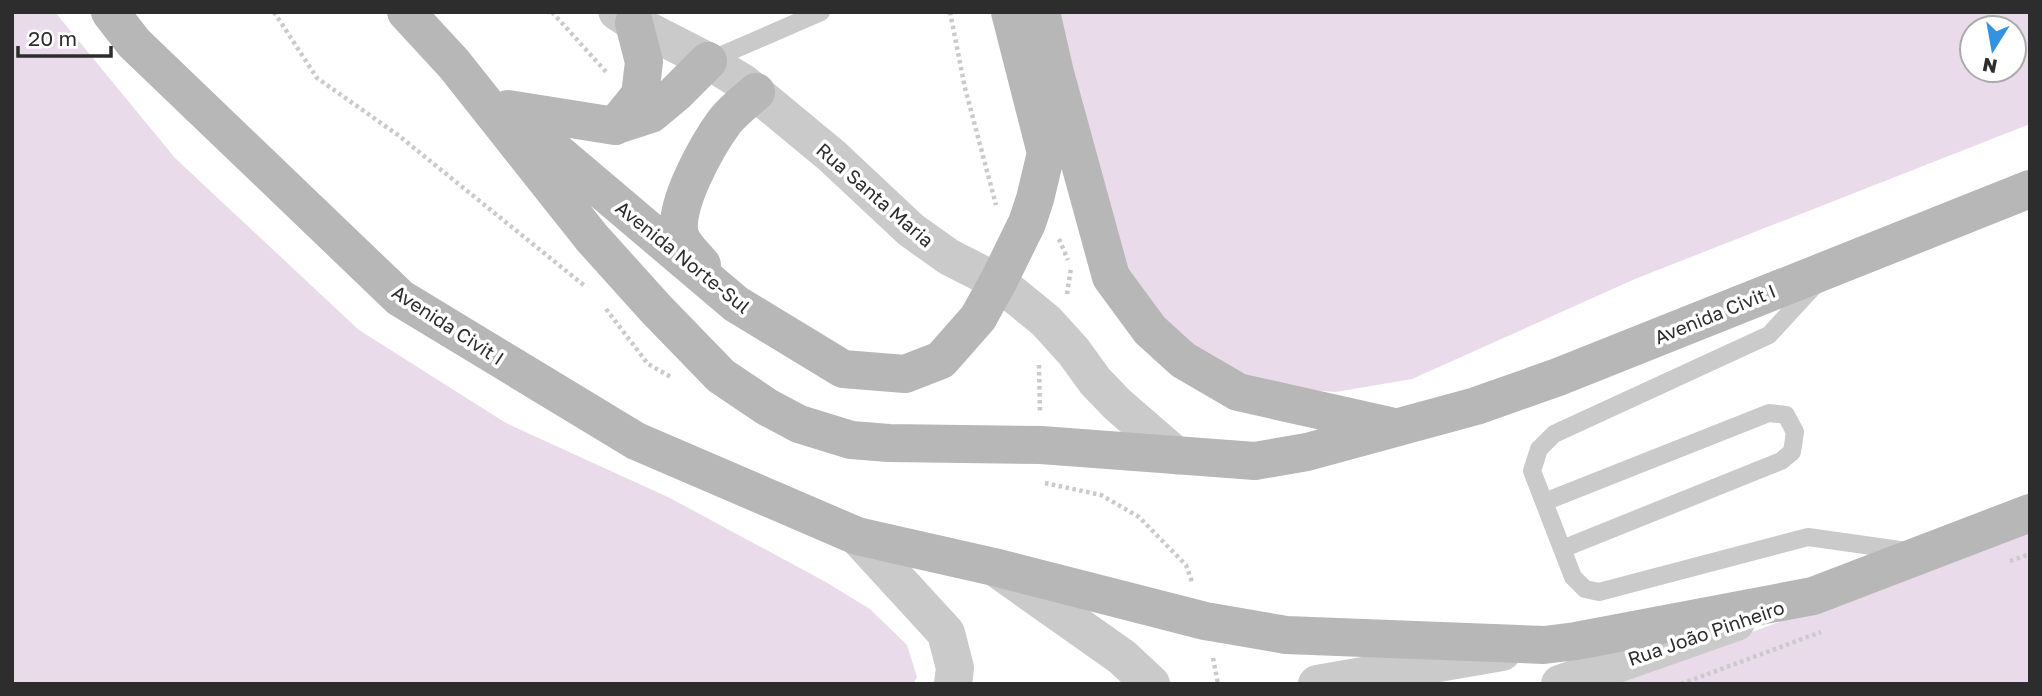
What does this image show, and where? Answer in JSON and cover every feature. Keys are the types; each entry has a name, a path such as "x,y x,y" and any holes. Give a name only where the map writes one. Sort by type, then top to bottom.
{"main road":[{"name":"Avenida Civit I","path":"110,12 134,43 400,298 636,441 857,536 994,567 1205,621 1286,635 1545,645 1813,596"},
{"path":"406,12 454,64"},
{"name":"Avenida Norte-Sul","path":"454,64 736,304 843,369 905,374 941,359 978,318 1027,223 1035,199 1046,153 1010,12"},
{"path":"1041,12 1111,277 1150,330 1183,360 1238,392 1395,427"},
{"path":"615,126 640,95 644,62 626,18"},
{"path":"507,109 615,126 651,114 708,61"},
{"name":"Avenida Civit I","path":"454,64 592,238 646,299 722,376 767,407 799,424 851,440 1041,445 1255,461 1307,452 1476,406 1535,385 2030,189"},
{"path":"736,304 680,236 678,218 700,162 726,120 756,92"},
{"path":"1813,596 2030,513"}],"street":[{"name":"Rua Santa Maria","path":"626,18 708,61 756,92 832,156 911,230 949,257 998,282 1046,321 1117,404 1177,456"},
{"path":"857,536 946,633 955,668 953,684"},
{"path":"994,567 1122,657 1150,684"},
{"name":"Rua João Pinheiro","path":"1560,684 1813,596"},
{"path":"1317,684 1545,645"}],"lane":[{"path":"708,61 821,12"},
{"path":"1831,268 1769,335 1554,434 1539,449 1532,471 1573,577 1585,589 1599,592 1808,537 1923,554"},
{"path":"1544,502 1769,413 1786,415 1795,432 1792,452 1781,461 1562,550"}],"path":[{"path":"950,12 965,88 995,204 1027,223"},
{"path":"1044,482 1101,495 1139,517 1186,565 1205,621"}],"shaded area":[{"path":"12,12 55,12 175,158 359,330 506,423 670,498 824,581 870,609 907,645 917,677 913,684 12,684"},
{"path":"1058,12 2030,12 2030,124 1635,279 1412,379 1336,392 1282,388 1223,374 1172,341 1110,253"},
{"path":"2030,532 2030,684 1608,684 2019,535"}]}
